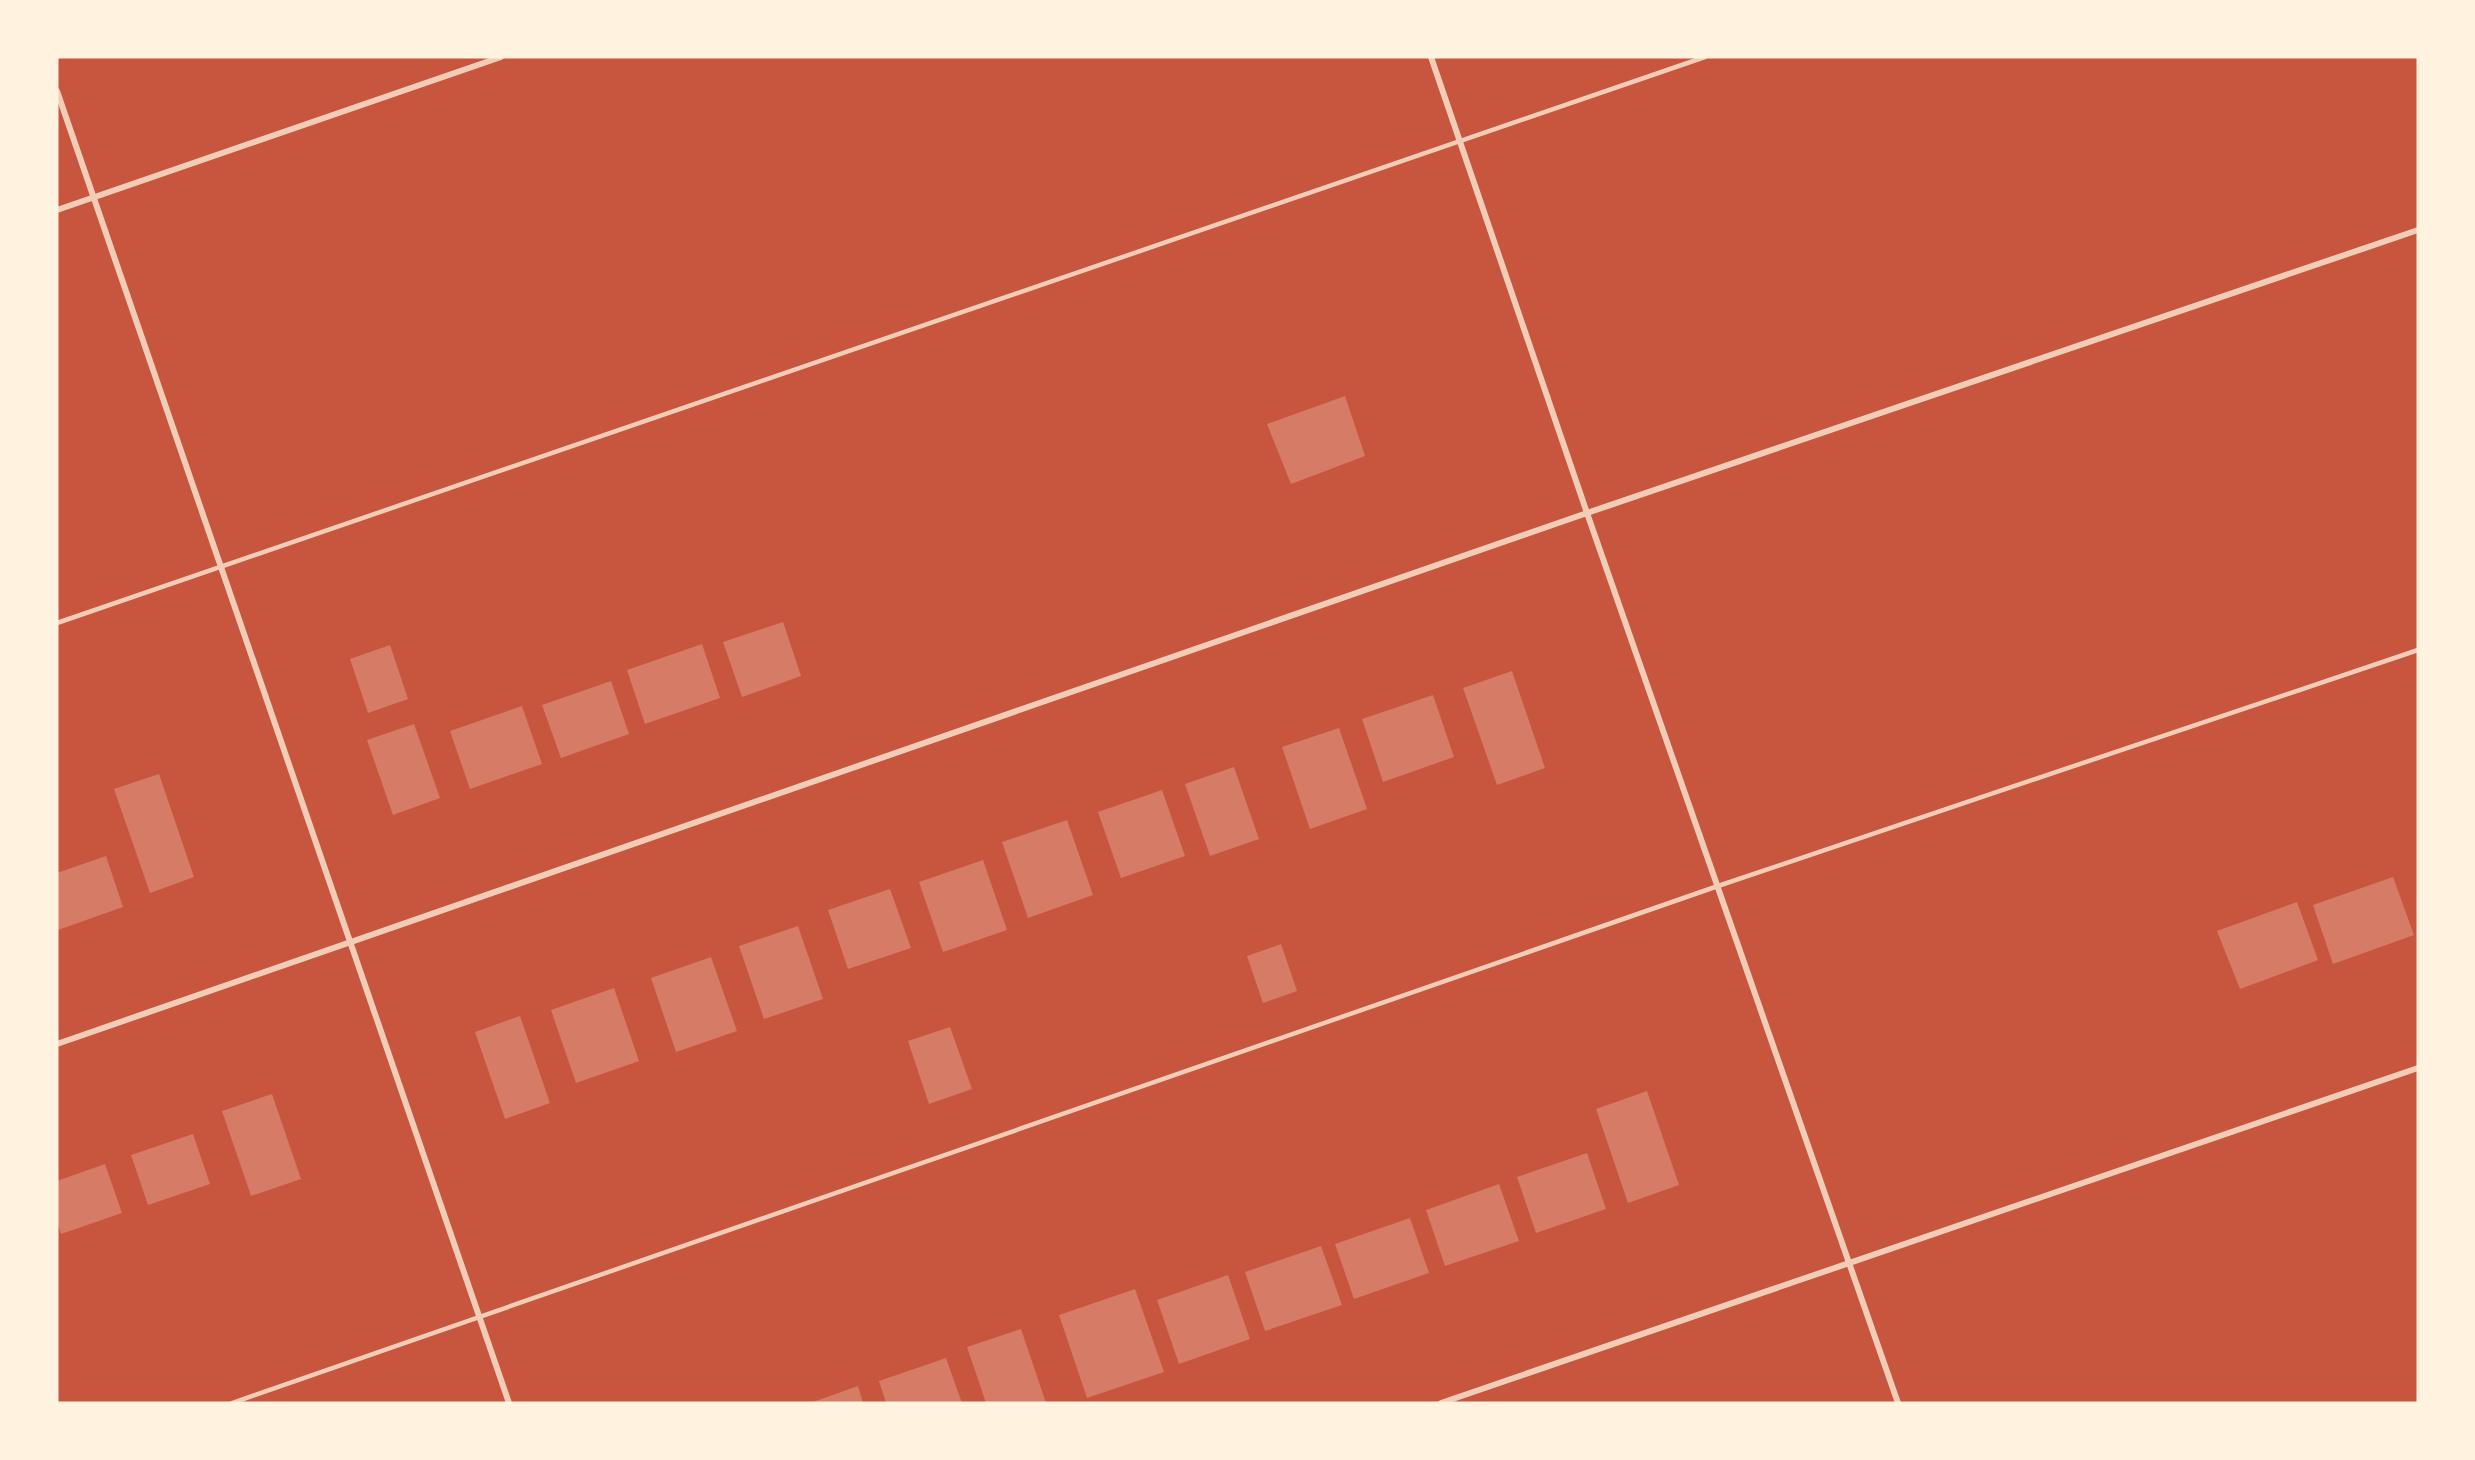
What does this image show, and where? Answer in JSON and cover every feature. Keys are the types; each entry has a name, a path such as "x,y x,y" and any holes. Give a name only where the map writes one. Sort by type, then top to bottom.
{"street":[{"path":"57,210 501,57"},
{"path":"1431,57 1587,513 1898,1403"},
{"path":"57,91 509,1403"},
{"path":"57,1044 1587,513 2418,230"},
{"path":"1441,1403 2418,1068"}],"lane":[{"path":"57,622 1705,57"},
{"path":"232,1403 1718,886 2418,650"}],"building":[{"path":"1345,396 1365,456 1291,484 1267,424"},
{"path":"783,622 801,676 742,697 723,642"},
{"path":"702,644 720,698 645,724 627,670"},
{"path":"390,645 408,699 368,713 350,659"},
{"path":"1512,671 1545,768 1497,785 1463,688"},
{"path":"611,681 629,734 561,758 542,705"},
{"path":"1433,695 1454,757 1383,782 1362,719"},
{"path":"522,706 542,764 470,789 450,731"},
{"path":"414,724 440,798 393,815 367,740"},
{"path":"1339,728 1367,809 1310,829 1282,747"},
{"path":"1234,767 1259,839 1210,856 1185,784"},
{"path":"159,774 194,877 150,893 114,789"},
{"path":"1162,790 1185,856 1121,878 1098,812"},
{"path":"1067,820 1093,895 1028,918 1002,842"},
{"path":"106,856 123,907 58,930 57,873"},
{"path":"983,860 1007,930 943,952 919,882"},
{"path":"2393,877 2414,935 2333,964 2313,905"},
{"path":"890,889 911,948 848,969 828,910"},
{"path":"2297,902 2318,960 2240,989 2217,931"},
{"path":"798,926 823,999 764,1019 739,946"},
{"path":"1281,944 1297,991 1263,1003 1247,956"},
{"path":"711,957 737,1031 676,1052 651,978"},
{"path":"614,988 639,1061 576,1083 551,1010"},
{"path":"520,1016 550,1103 505,1119 475,1032"},
{"path":"950,1027 972,1089 929,1104 908,1041"},
{"path":"1647,1091 1679,1185 1628,1203 1596,1109"},
{"path":"272,1094 301,1179 251,1196 222,1111"},
{"path":"193,1134 210,1184 148,1205 131,1155"},
{"path":"1587,1153 1606,1209 1536,1233 1517,1177"},
{"path":"105,1164 122,1213 61,1234 57,1222 57,1181"},
{"path":"1499,1184 1519,1241 1445,1266 1426,1210"},
{"path":"1410,1218 1429,1273 1354,1299 1335,1244"},
{"path":"1321,1246 1342,1305 1265,1331 1245,1272"},
{"path":"1228,1275 1250,1339 1179,1364 1157,1300"},
{"path":"1135,1289 1164,1372 1087,1398 1059,1315"},
{"path":"1021,1329 1046,1403 986,1403 967,1347"},
{"path":"946,1358 962,1403 886,1403 879,1381"},
{"path":"858,1386 863,1403 810,1403"}]}
